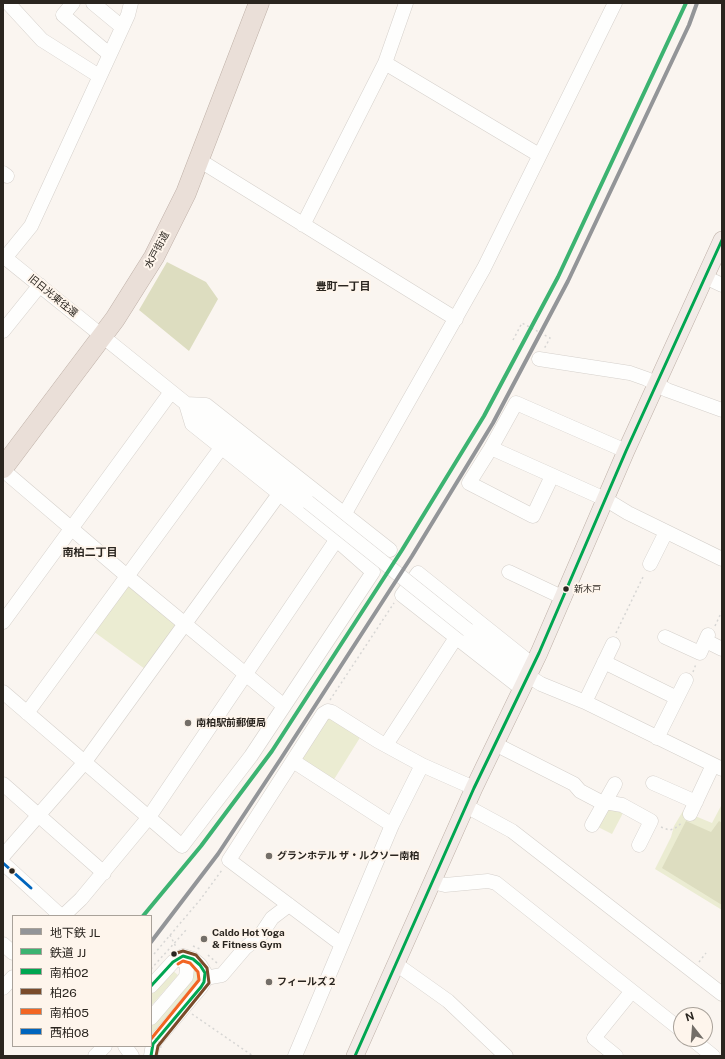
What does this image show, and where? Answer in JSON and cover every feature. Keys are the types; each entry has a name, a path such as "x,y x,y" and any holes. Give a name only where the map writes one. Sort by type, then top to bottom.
{"highway":[{"name":"水戸街道","path":"3,469 102,336 138,285 154,257 186,193 259,3"}],"main road":[{"path":"355,1056 474,788 564,598 626,451 722,240"}],"street":[{"path":"8,3 42,40 99,76"},
{"path":"73,3 63,15 109,54"},
{"path":"93,3 122,27"},
{"path":"4,257 31,226 122,27 131,3"},
{"path":"303,225 385,63 406,3"},
{"path":"3,863 69,914 149,817 336,540 347,517 504,229 539,155 615,3"},
{"path":"385,63 539,155"},
{"path":"199,160 456,319"},
{"name":"旧日光東往還","path":"4,257 308,502 459,633"},
{"path":"705,277 722,285"},
{"path":"3,331 40,285"},
{"path":"540,359 630,373 667,390 722,410"},
{"path":"3,622 70,528 171,392"},
{"path":"552,476 533,516 469,483 491,448 516,403 626,451"},
{"path":"3,692 182,846 251,756 373,572 336,540 192,424 186,404 206,405 390,550"},
{"path":"27,713 221,448"},
{"path":"491,448 605,499 722,560"},
{"path":"3,469 70,528 284,706"},
{"path":"3,856 84,763 184,623 279,494"},
{"path":"650,564 666,532"},
{"path":"510,572 564,598"},
{"path":"527,677 466,611 418,573 402,595 459,633 527,677 585,702 717,767 693,808 654,783"},
{"path":"386,745 459,633 466,611"},
{"path":"665,637 705,643 722,649"},
{"path":"585,702 613,644"},
{"path":"604,662 677,698"},
{"path":"657,738 686,680"},
{"path":"342,944 229,860 323,714 328,711 332,712 422,765 474,788"},
{"path":"495,744 574,784 580,791 599,801 622,805 651,821 639,845"},
{"path":"293,760 392,825"},
{"path":"295,1056 392,825 422,765"},
{"path":"3,784 104,872"},
{"path":"592,825 615,784"},
{"path":"466,806 512,831 722,994"},
{"path":"432,882 445,885 488,881 496,883 673,1024"},
{"path":"205,978 222,975 245,948 260,936 272,918 289,905"},
{"path":"3,944 12,952"},
{"path":"156,1052 153,1044 201,987 205,978 205,973 200,964 180,951"},
{"path":"152,985 180,951"},
{"path":"152,1017 186,977 187,968 180,951"},
{"path":"396,964 448,1001 506,1056"},
{"path":"3,988 12,978"},
{"path":"616,1056 594,1038 632,991"},
{"path":"95,1056 104,1047"},
{"path":"126,1047 132,1056"},
{"path":"702,1047 713,1056"},
{"path":"720,1056 722,1052"}],"path":[{"path":"513,340 522,323 550,338"},
{"path":"613,644 611,643 650,564"},
{"path":"328,711 328,702 398,597 402,595"},
{"path":"686,680 688,681 705,643 722,611"},
{"path":"651,821 655,825 669,830 674,829 693,808"},
{"path":"154,954 200,900 229,860"},
{"path":"152,968 187,929"},
{"path":"170,935 180,951"},
{"path":"188,1011 253,1056"},
{"path":"152,1036 160,1043 156,1052"}],"green space":[{"path":"167,262 206,282 218,299 189,351 139,310"},
{"path":"126,585 131,585 175,621 176,627 145,669 93,631"},
{"path":"326,716 361,736 333,781 301,760"},
{"path":"722,804 722,910 655,869 671,837 674,826 683,811 712,823"},
{"path":"611,808 623,813 612,834 598,827 608,809"},
{"path":"686,821 711,832 719,821 722,823 722,905 662,868"},
{"path":"189,964 197,970 198,979 193,987 152,1036 152,1020"},
{"path":"172,970 178,975 152,1005 152,993"}],"metro line":[{"name":"JL","path":"152,941 218,854 282,757 412,556 493,423 568,281 689,25 697,3"}],"rail line":[{"name":"JJ","path":"144,915 201,846 272,751 402,550 484,416 558,277 686,3"}],"transit line":[{"name":"南柏02","path":"355,1056 474,788 539,653 626,451 722,240"},
{"name":"西柏08","path":"3,863 31,888"},
{"name":"柏26","path":"156,1056 158,1046 209,983 207,968 196,955 183,951 174,954"},
{"name":"南柏02","path":"151,1056 153,1044 201,987 204,982 205,973 200,965 193,959 183,956 173,962 152,985"},
{"name":"南柏05","path":"152,1038 199,980 198,972 190,963 183,961 178,964"}],"place":[{"name":"新木戸","path":"566,589"},
{"name":"南柏駅前郵便局","path":"188,723"},
{"name":"グランホテル ザ・ルクソー南柏","path":"269,856"},
{"name":"Caldo Hot Yoga & Fitness Gym","path":"204,939"},
{"name":"フィールズ２","path":"269,982"}],"district":[{"name":"豊町一丁目","path":"343,287"},
{"name":"南柏二丁目","path":"90,553"}]}
